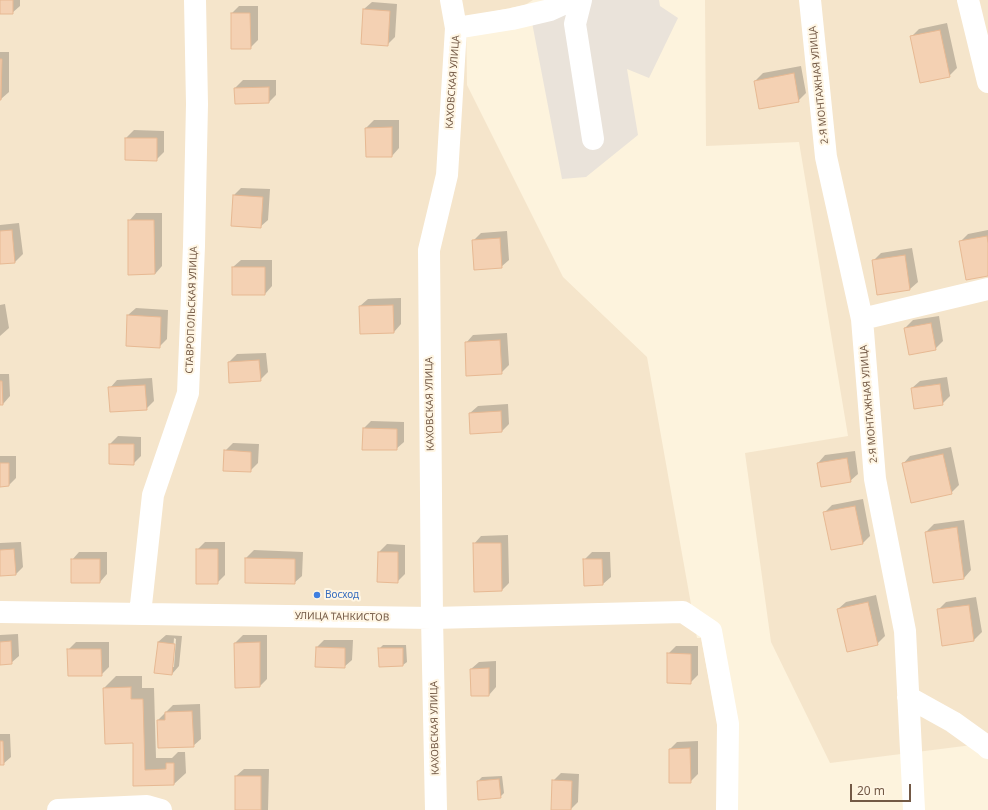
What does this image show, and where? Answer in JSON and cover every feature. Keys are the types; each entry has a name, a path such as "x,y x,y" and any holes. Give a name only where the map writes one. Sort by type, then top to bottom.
{"street":[{"name":"СТАВРОПОЛЬСКАЯ УЛИЦА","path":"140,614 153,495 188,393 195,239 197,104 195,0"},
{"name":"КАХОВСКАЯ УЛИЦА","path":"436,810 432,618 429,250 447,175 456,28 451,0"},
{"path":"456,28 512,19 550,10 572,0"},
{"path":"581,0 575,24 593,139"},
{"name":"2-Я МОНТАЖНАЯ УЛИЦА","path":"810,0 826,157 862,319 874,479 905,631 914,810"},
{"path":"968,0 981,26 988,82"},
{"path":"862,319 988,289"},
{"name":"УЛИЦА ТАНКИСТОВ","path":"0,612 432,618 683,612 711,631 728,724 727,810"},
{"path":"908,698 953,722 988,748"},
{"path":"58,810 147,806 161,810"}],"shaded area":[{"path":"0,0 533,0 525,5 466,17 467,85 563,277 647,357 697,638 701,638 717,722 717,810 0,810"},
{"path":"548,0 659,0 660,6 678,18 649,78 627,69 638,135 586,177 562,179 530,12"},
{"path":"705,0 988,0 988,743 830,763 771,642 745,453 848,436 799,142 706,146"}],"building":[{"path":"0,0 13,0 13,14 0,14"},
{"path":"363,9 390,11 388,46 361,44"},
{"path":"231,13 250,13 251,49 231,49"},
{"path":"940,30 950,77 920,83 910,36"},
{"path":"0,59 2,59 1,100 0,100"},
{"path":"794,73 799,102 759,109 754,81"},
{"path":"269,87 269,103 235,104 234,88"},
{"path":"392,127 392,157 366,157 365,128"},
{"path":"125,138 157,138 157,161 125,160"},
{"path":"233,195 263,197 261,228 231,226"},
{"path":"128,220 154,220 155,274 128,275"},
{"path":"12,230 15,263 0,264 0,231"},
{"path":"987,236 988,276 966,280 959,241"},
{"path":"500,238 502,268 474,270 472,240"},
{"path":"905,255 910,290 877,295 872,260"},
{"path":"232,267 265,267 265,295 232,295"},
{"path":"393,305 394,333 360,334 359,306"},
{"path":"127,315 161,317 160,348 126,346"},
{"path":"931,323 936,350 909,355 904,328"},
{"path":"500,340 502,374 466,376 465,342"},
{"path":"259,360 261,381 229,383 228,362"},
{"path":"0,381 2,381 3,405 0,405"},
{"path":"940,384 943,405 914,409 911,388"},
{"path":"145,385 147,410 110,412 108,387"},
{"path":"501,411 502,432 470,434 469,413"},
{"path":"363,428 397,429 397,450 362,450"},
{"path":"109,444 134,444 134,465 109,464"},
{"path":"224,450 251,452 251,472 223,471"},
{"path":"943,454 952,494 911,503 902,463"},
{"path":"847,458 851,482 821,487 817,463"},
{"path":"0,463 9,463 9,486 0,487"},
{"path":"855,506 863,544 831,550 823,512"},
{"path":"957,527 964,579 933,583 925,532"},
{"path":"473,543 501,543 502,591 474,592"},
{"path":"14,549 16,575 0,576 0,550"},
{"path":"196,549 218,549 218,584 196,584"},
{"path":"378,552 398,552 398,583 377,582"},
{"path":"245,558 295,559 295,584 245,583"},
{"path":"71,559 100,559 100,583 71,583"},
{"path":"583,559 602,559 603,585 584,586"},
{"path":"868,602 878,645 847,652 837,609"},
{"path":"969,605 974,641 942,646 937,609"},
{"path":"11,641 12,664 0,665 0,642"},
{"path":"158,642 175,644 172,675 154,673"},
{"path":"260,642 260,687 235,688 234,643"},
{"path":"316,647 345,648 345,668 315,667"},
{"path":"378,648 403,648 403,666 379,667"},
{"path":"67,649 101,649 102,676 68,676"},
{"path":"667,653 691,654 691,684 667,683"},
{"path":"489,668 489,696 471,696 470,669"},
{"path":"131,687 131,699 143,699 145,770 166,769 166,763 174,763 174,785 133,786 133,743 105,744 103,688"},
{"path":"192,711 194,747 158,748 157,720 165,720 165,712"},
{"path":"0,741 3,741 4,765 0,765"},
{"path":"690,748 691,783 669,783 669,749"},
{"path":"235,776 261,776 261,810 235,810"},
{"path":"499,779 501,798 478,800 477,781"},
{"path":"552,780 572,781 571,810 551,810"}],"place":[{"name":"Восход","path":"317,595"}]}
